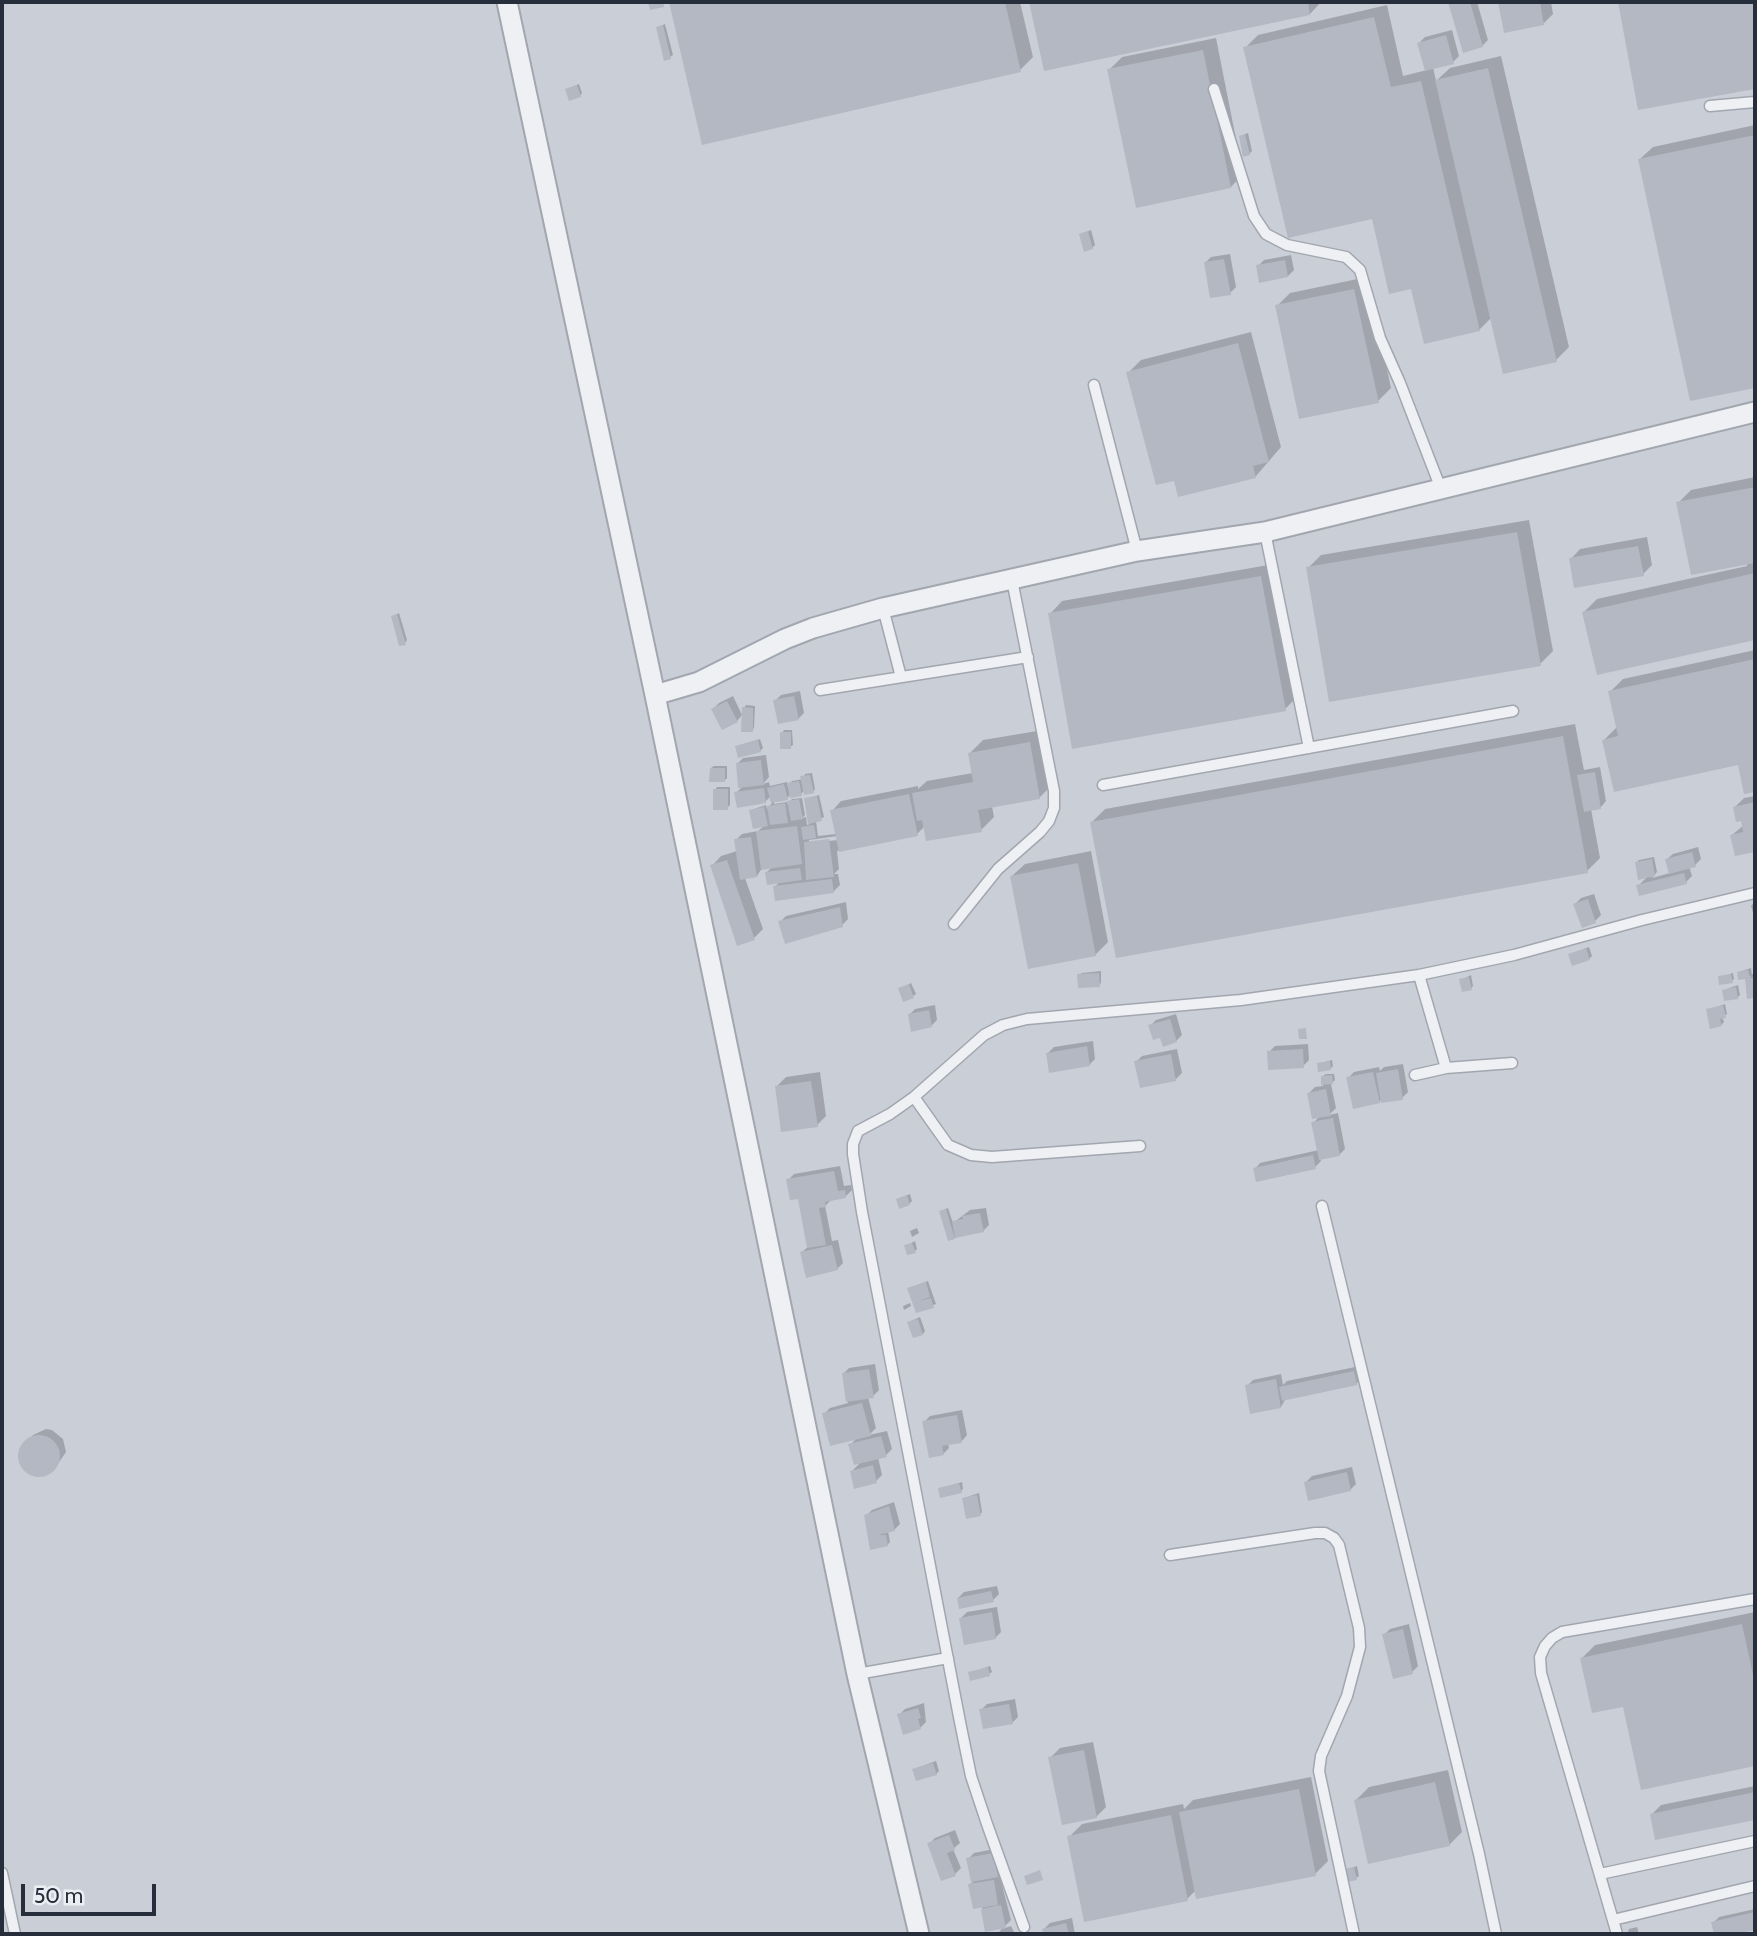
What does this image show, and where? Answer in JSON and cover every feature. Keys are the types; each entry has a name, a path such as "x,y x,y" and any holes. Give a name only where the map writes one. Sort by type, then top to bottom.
{"street":[{"path":"507,2 655,695 857,1674 919,1934"},
{"path":"655,695 699,682 813,628 883,608 1137,551 1265,532 1755,412"}],"lane":[{"path":"1214,89 1254,215 1266,234 1287,244 1346,257 1360,270 1380,338 1441,489"},
{"path":"1710,106 1755,102"},
{"path":"1094,385 1137,551"},
{"path":"1265,532 1308,748"},
{"path":"954,923 998,869 1040,832 1049,821 1054,808 1054,791 1012,580"},
{"path":"883,608 901,677"},
{"path":"820,690 1028,657"},
{"path":"1103,785 1513,711"},
{"path":"1024,1927 971,1776 853,1154 853,1143 858,1131 914,1097 984,1035 1003,1025 1027,1019 1241,1000 1419,975 1514,955 1755,893"},
{"path":"1419,975 1446,1068"},
{"path":"1415,1074 1446,1068 1512,1063"},
{"path":"914,1097 948,1145 971,1155 992,1157 1140,1146"},
{"path":"1322,1206 1496,1934"},
{"path":"1170,1555 1315,1533 1325,1533 1339,1545 1359,1628 1360,1647 1346,1696 1321,1756 1319,1771 1354,1934"},
{"path":"1617,1934 1541,1673 1540,1657 1552,1638 1562,1632 1755,1600"},
{"path":"857,1674 948,1658"},
{"path":"1600,1874 1755,1840"},
{"path":"2,1873 15,1934"},
{"path":"1613,1920 1755,1886"}],"shaded area":[{"path":"2,2 1755,2 1755,1934 2,1934"}],"building":[{"path":"648,2 663,2 664,7 650,10"},
{"path":"669,2 1005,2 1021,72 702,145"},
{"path":"1029,2 1308,2 1310,15 1044,71"},
{"path":"1448,2 1470,2 1483,47 1463,53"},
{"path":"1498,2 1540,2 1544,25 1504,33"},
{"path":"1618,2 1755,2 1755,89 1638,110"},
{"path":"1374,17 1391,87 1421,81 1480,331 1424,344 1411,289 1389,294 1372,219 1288,238 1243,47"},
{"path":"663,25 671,59 664,61 656,27"},
{"path":"1446,35 1454,64 1425,71 1417,43"},
{"path":"1203,50 1231,188 1136,208 1107,69"},
{"path":"1488,68 1557,362 1503,374 1435,80"},
{"path":"577,85 581,97 569,101 565,89"},
{"path":"1245,134 1250,155 1243,157 1239,136"},
{"path":"1755,135 1755,388 1690,401 1638,159"},
{"path":"1088,231 1093,249 1084,252 1079,234"},
{"path":"1224,259 1231,295 1210,298 1204,262"},
{"path":"1285,260 1288,277 1259,283 1256,265"},
{"path":"1354,289 1379,403 1299,419 1275,305"},
{"path":"1238,343 1269,462 1253,466 1256,478 1178,497 1174,481 1156,485 1126,372"},
{"path":"1755,487 1755,563 1691,575 1676,502"},
{"path":"1517,532 1541,666 1329,702 1306,567"},
{"path":"1638,546 1644,576 1574,588 1569,558"},
{"path":"1755,573 1755,640 1597,675 1582,612"},
{"path":"1261,576 1286,711 1072,749 1048,613"},
{"path":"397,614 406,645 399,646 391,616"},
{"path":"1755,659 1755,792 1744,794 1738,765 1614,792 1602,740 1618,736 1608,691"},
{"path":"794,696 799,720 778,724 773,700"},
{"path":"727,701 738,722 722,730 711,709"},
{"path":"742,707 753,708 753,732 741,732"},
{"path":"780,732 791,732 791,749 780,749"},
{"path":"1563,736 1588,873 1116,958 1090,822"},
{"path":"758,740 761,752 738,758 735,746"},
{"path":"1030,742 1040,799 978,810 982,832 926,841 922,820 917,821 912,793 973,782 968,753"},
{"path":"761,760 764,785 738,788 736,763"},
{"path":"710,768 725,768 725,782 709,782"},
{"path":"1595,772 1601,809 1584,812 1577,775"},
{"path":"810,775 814,793 804,795 800,776"},
{"path":"799,781 802,796 790,798 787,783"},
{"path":"784,784 788,800 771,803 767,788"},
{"path":"764,788 766,803 737,808 734,792"},
{"path":"713,789 728,789 728,810 713,810"},
{"path":"909,794 918,836 839,852 830,810"},
{"path":"817,796 822,821 808,824 804,798"},
{"path":"799,799 803,819 791,821 787,801"},
{"path":"1755,802 1755,852 1735,856 1730,835 1743,832 1741,821 1736,822 1733,807"},
{"path":"785,803 788,823 770,825 767,806"},
{"path":"764,807 768,826 753,829 749,810"},
{"path":"814,825 816,838 803,840 801,827"},
{"path":"797,826 802,864 761,870 756,831"},
{"path":"751,837 757,877 740,880 734,839"},
{"path":"829,839 834,877 806,880 804,842"},
{"path":"1692,852 1696,867 1669,874 1665,859"},
{"path":"1652,859 1655,876 1638,880 1635,862"},
{"path":"727,860 755,940 737,946 710,865"},
{"path":"1078,863 1096,956 1028,969 1010,876"},
{"path":"800,868 802,880 767,885 765,872"},
{"path":"1684,873 1687,884 1639,896 1636,885"},
{"path":"832,879 834,893 775,901 773,886"},
{"path":"1588,899 1596,923 1582,928 1573,904"},
{"path":"840,907 843,927 785,944 778,921"},
{"path":"1586,948 1590,960 1572,966 1568,954"},
{"path":"1748,970 1750,978 1755,978 1755,998 1747,999 1745,979 1738,980 1737,972"},
{"path":"1099,973 1100,987 1078,988 1077,974"},
{"path":"1731,974 1733,983 1719,985 1718,976"},
{"path":"1469,977 1472,990 1462,992 1459,979"},
{"path":"909,984 914,998 903,1002 898,988"},
{"path":"1736,987 1738,999 1724,1001 1722,990"},
{"path":"1723,1005 1726,1018 1720,1019 1722,1026 1710,1029 1706,1009"},
{"path":"929,1010 932,1027 911,1032 908,1014"},
{"path":"1170,1019 1177,1042 1163,1047 1160,1038 1153,1040 1148,1025"},
{"path":"1306,1028 1307,1039 1299,1039 1298,1029"},
{"path":"1087,1046 1090,1066 1049,1073 1046,1053"},
{"path":"1303,1049 1304,1068 1268,1070 1267,1051"},
{"path":"1171,1054 1176,1081 1140,1088 1134,1061"},
{"path":"1330,1061 1331,1070 1318,1072 1317,1063"},
{"path":"1398,1069 1403,1100 1381,1103 1376,1073"},
{"path":"1373,1072 1380,1103 1353,1109 1346,1077"},
{"path":"1332,1075 1333,1084 1321,1085 1321,1076"},
{"path":"811,1081 818,1127 781,1132 775,1086"},
{"path":"1326,1089 1331,1116 1312,1119 1307,1093"},
{"path":"1333,1118 1340,1156 1319,1160 1311,1122"},
{"path":"1313,1155 1316,1169 1256,1182 1253,1168"},
{"path":"834,1171 838,1191 845,1190 846,1198 825,1202 826,1207 819,1208 826,1245 807,1248 798,1199 790,1200 786,1179"},
{"path":"907,1195 910,1205 899,1209 896,1199"},
{"path":"946,1209 955,1239 948,1241 939,1211"},
{"path":"980,1213 984,1232 955,1238 952,1221"},
{"path":"912,1243 916,1253 907,1255 904,1245"},
{"path":"832,1245 838,1270 806,1278 800,1252"},
{"path":"926,1282 930,1297 919,1301 931,1298 934,1308 916,1313 907,1288"},
{"path":"918,1319 923,1335 913,1338 907,1322"},
{"path":"869,1369 874,1398 846,1402 842,1373"},
{"path":"1354,1371 1357,1385 1282,1401 1279,1387"},
{"path":"1276,1379 1281,1408 1250,1414 1245,1385"},
{"path":"862,1403 871,1436 830,1446 822,1413"},
{"path":"957,1415 962,1443 942,1446 944,1455 929,1458 922,1421"},
{"path":"39,1435 54,1441 60,1456 54,1471 39,1477 24,1471 18,1456 24,1441"},
{"path":"881,1436 887,1457 854,1465 848,1444"},
{"path":"873,1465 877,1483 854,1489 850,1471"},
{"path":"1347,1472 1351,1491 1308,1501 1304,1482"},
{"path":"959,1483 962,1493 940,1498 938,1488"},
{"path":"977,1495 981,1516 966,1519 962,1498"},
{"path":"889,1506 895,1531 878,1535 886,1535 888,1546 870,1550 864,1515"},
{"path":"991,1591 994,1602 959,1609 957,1598"},
{"path":"992,1612 996,1639 964,1645 959,1618"},
{"path":"1742,1624 1755,1684 1755,1766 1641,1790 1623,1707 1592,1713 1580,1658"},
{"path":"1403,1629 1413,1674 1393,1679 1382,1634"},
{"path":"988,1667 990,1676 970,1681 968,1672"},
{"path":"1009,1704 1013,1724 983,1729 979,1709"},
{"path":"918,1708 921,1729 903,1735 897,1714"},
{"path":"1084,1750 1097,1818 1062,1825 1048,1757"},
{"path":"933,1763 937,1775 916,1781 912,1769"},
{"path":"1435,1782 1450,1846 1368,1864 1354,1800"},
{"path":"1299,1789 1316,1876 1196,1899 1179,1812"},
{"path":"1755,1792 1755,1820 1655,1840 1650,1814"},
{"path":"1171,1815 1188,1901 1084,1922 1067,1836"},
{"path":"949,1835 955,1850 947,1853 956,1876 941,1881 927,1843"},
{"path":"993,1853 998,1877 971,1882 966,1858"},
{"path":"1354,1867 1357,1880 1347,1882 1344,1869"},
{"path":"1040,1870 1043,1880 1027,1885 1024,1876"},
{"path":"994,1880 998,1905 973,1909 968,1884"},
{"path":"1001,1905 1006,1928 985,1932 981,1909"},
{"path":"1755,1912 1755,1930 1736,1934 1714,1934 1711,1922"},
{"path":"1066,1923 1069,1934 1044,1934 1042,1929"}]}
